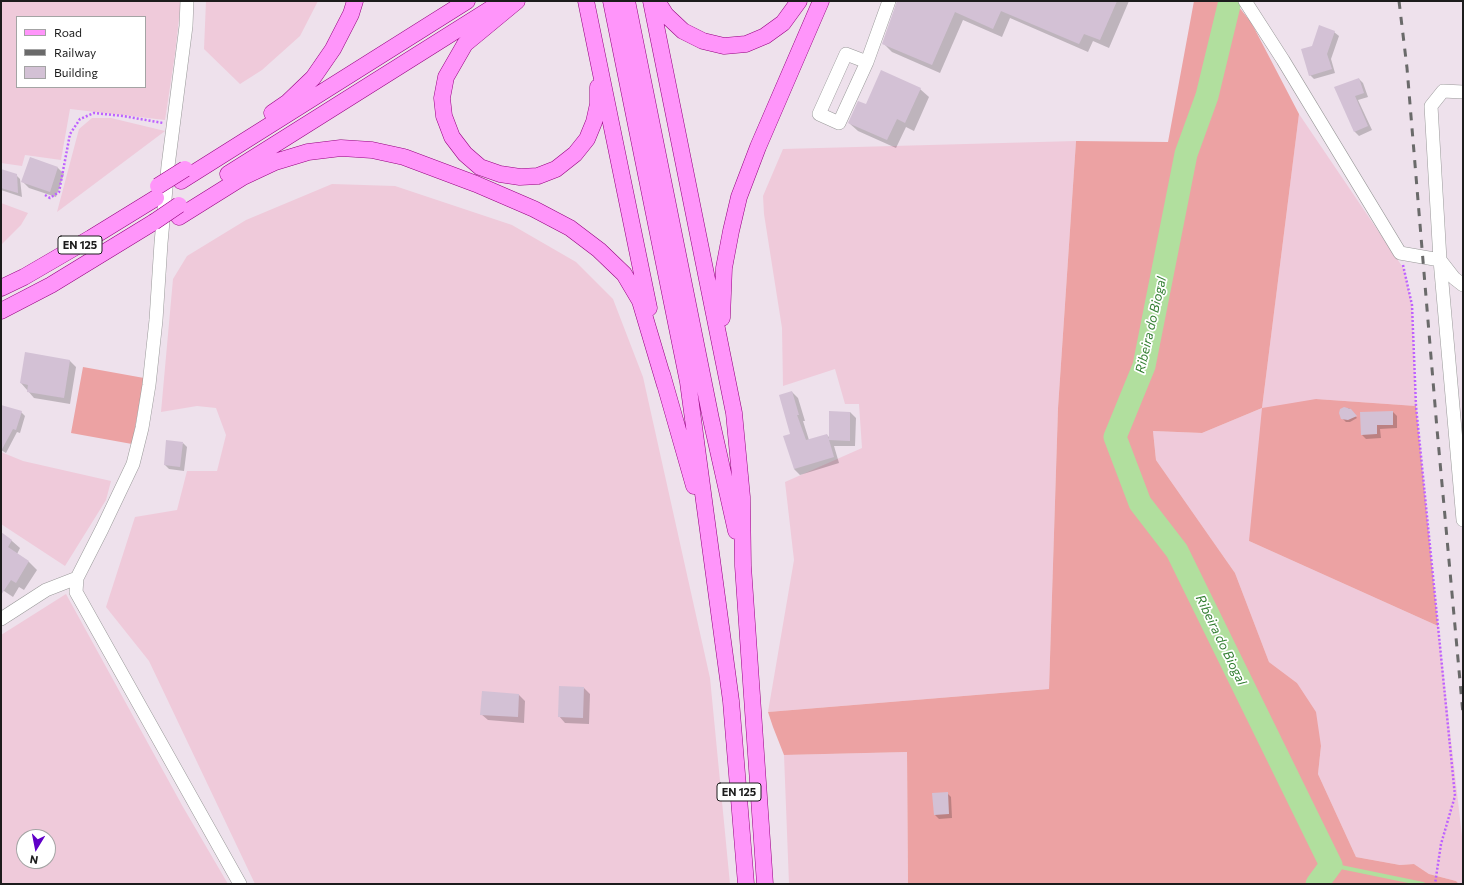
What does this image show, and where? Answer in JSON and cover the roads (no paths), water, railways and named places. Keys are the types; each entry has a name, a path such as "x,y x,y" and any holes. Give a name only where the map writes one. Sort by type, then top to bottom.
{"main road":[{"path":"1,288 24,277 157,192 288,102 313,78 333,49 351,14 355,1"},
{"path":"183,175 467,1"},
{"path":"179,211 503,1"},
{"path":"517,1 465,44 446,77 442,98 444,116 452,137 464,154 480,167 500,174 520,177 538,176 556,169 575,154 587,139 594,122 598,104 596,49"},
{"path":"586,1 664,385"},
{"path":"611,1 688,382 710,540"},
{"path":"627,1 743,566"},
{"path":"651,1 734,413 742,497 743,566"},
{"path":"657,1 666,15 682,31 703,41 724,46 746,44 765,36 783,23 799,1"},
{"path":"724,361 721,329 724,268 730,231 739,197 758,147 821,1"},
{"path":"179,211 275,162 308,152 341,148 372,150 404,157 534,208 570,228 599,250 624,274 640,301 710,540"},
{"name":"EN 125","path":"1,311 154,228 179,211"},
{"name":"EN 125","path":"710,540 731,701 746,884"},
{"name":"EN 125","path":"743,566 765,884"}],"street":[{"path":"187,1 186,26 168,166 156,320 149,385 142,428 132,464 102,529 77,578 76,592 240,884"},
{"path":"867,62 846,54 819,114 839,123 867,62 889,1"},
{"path":"1247,4 1400,253 1440,260 1454,278 1463,285"},
{"path":"1463,92 1443,92 1431,106 1440,260 1463,520"},
{"path":"1,619 46,590 77,578"}],"waterway":[{"name":"Ribeira do Biogal","path":"1230,1 1207,96 1186,154 1144,366 1115,437 1140,503 1177,551 1331,865 1317,884"},
{"path":"1331,865 1423,884"}],"railway":[{"path":"1399,1 1407,68 1437,429 1463,714"}]}
